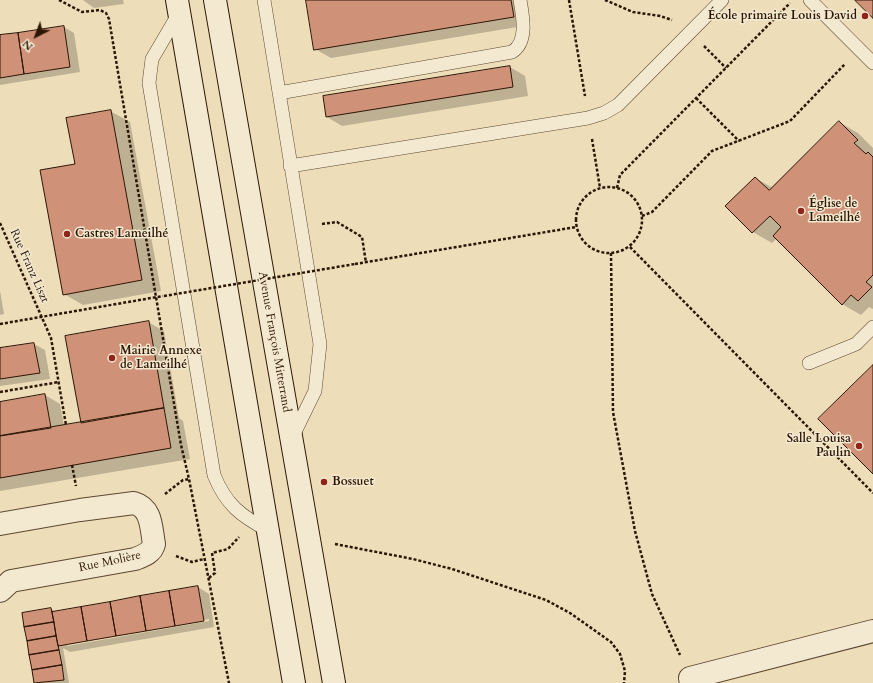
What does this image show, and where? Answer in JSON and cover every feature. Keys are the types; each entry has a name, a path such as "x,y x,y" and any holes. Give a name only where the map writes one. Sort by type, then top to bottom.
{"street":[{"name":"Avenue François Mitterrand","path":"216,0 334,683"},
{"path":"178,6 294,683"},
{"path":"0,524 124,503 141,505 146,509"},
{"name":"Rue Molière","path":"0,591 11,581 142,557 153,549 154,544 146,509"},
{"path":"691,681 873,631"}],"lane":[{"path":"264,0 320,344 315,391 291,439"},
{"path":"279,93 512,52 518,48 522,41 522,15 520,0"},
{"path":"290,166 588,118 604,113 618,105 722,0"},
{"path":"810,0 873,63"},
{"path":"178,6 152,58 149,83 214,475 222,494 232,506 251,521 269,531"},
{"path":"810,363 856,344 873,327"}],"path":[{"path":"59,0 82,12 100,10 106,13 109,19 180,445 189,479 229,683"},
{"path":"569,0 600,188"},
{"path":"605,0 633,12 660,16 678,23"},
{"path":"617,188 620,175 793,0"},
{"path":"702,44 726,68"},
{"path":"642,216 652,212 712,151 790,121 860,50"},
{"path":"696,98 739,141"},
{"path":"600,188 617,188 633,198 639,206 642,216 640,233 630,247 621,251 602,253 585,244 580,236 576,227 578,207 591,192 600,188"},
{"path":"337,222 362,237 366,263"},
{"name":"Rue Franz Liszt","path":"0,223 51,338 66,425"},
{"path":"42,317 576,227"},
{"path":"630,247 873,493"},
{"path":"611,253 613,412 635,531 652,594 691,681"},
{"name":"Rue Franz Liszt","path":"0,324 42,317"},
{"path":"0,392 59,382"},
{"path":"72,465 75,478"},
{"path":"146,509 183,480 189,479"},
{"path":"209,578 216,573 212,554 228,549 241,536"},
{"path":"332,543 420,560 546,600 570,613 611,642 620,654 624,671 624,683"}],"building":[{"path":"306,0 511,0 514,17 314,50"},
{"path":"855,0 873,0 873,18"},
{"path":"64,26 70,67 24,74 18,33"},
{"path":"18,33 24,74 0,78 0,35"},
{"path":"510,66 513,87 326,117 323,96"},
{"path":"111,110 142,280 63,295 40,170 75,164 66,118"},
{"name":"Église de Lameilhé","path":"839,121 858,140 854,143 866,154 868,152 873,157 873,275 866,282 872,287 858,301 851,295 842,305 773,236 781,227 770,216 752,233 725,206 755,177 769,190"},
{"path":"149,321 164,408 81,423 65,336"},
{"path":"34,343 40,373 0,379 0,348"},
{"name":"Salle Louisa Paulin","path":"873,365 873,474 818,419"},
{"path":"45,394 51,428 0,436 0,402"},
{"path":"164,408 171,448 0,478 0,436"},
{"path":"198,586 204,621 175,626 169,591"},
{"path":"169,591 175,626 146,631 140,596"},
{"path":"140,596 146,631 116,636 110,602"},
{"path":"110,602 116,636 87,641 81,607"},
{"path":"81,607 87,641 58,646 52,612"},
{"path":"51,608 54,622 24,627 22,613"},
{"path":"54,622 56,636 27,641 24,627"},
{"path":"56,636 59,650 29,655 27,641"},
{"path":"59,650 62,665 32,670 29,655"},
{"path":"62,665 64,680 34,683 32,670"}],"place":[{"name":"École primaire Louis David","path":"865,16"},
{"name":"Église de Lameilhé","path":"801,211"},
{"name":"Castres Lameilhé","path":"67,234"},
{"name":"Mairie Annexe de Lameilhé","path":"112,358"},
{"name":"Salle Louisa Paulin","path":"859,446"},
{"name":"Bossuet","path":"324,482"}]}
